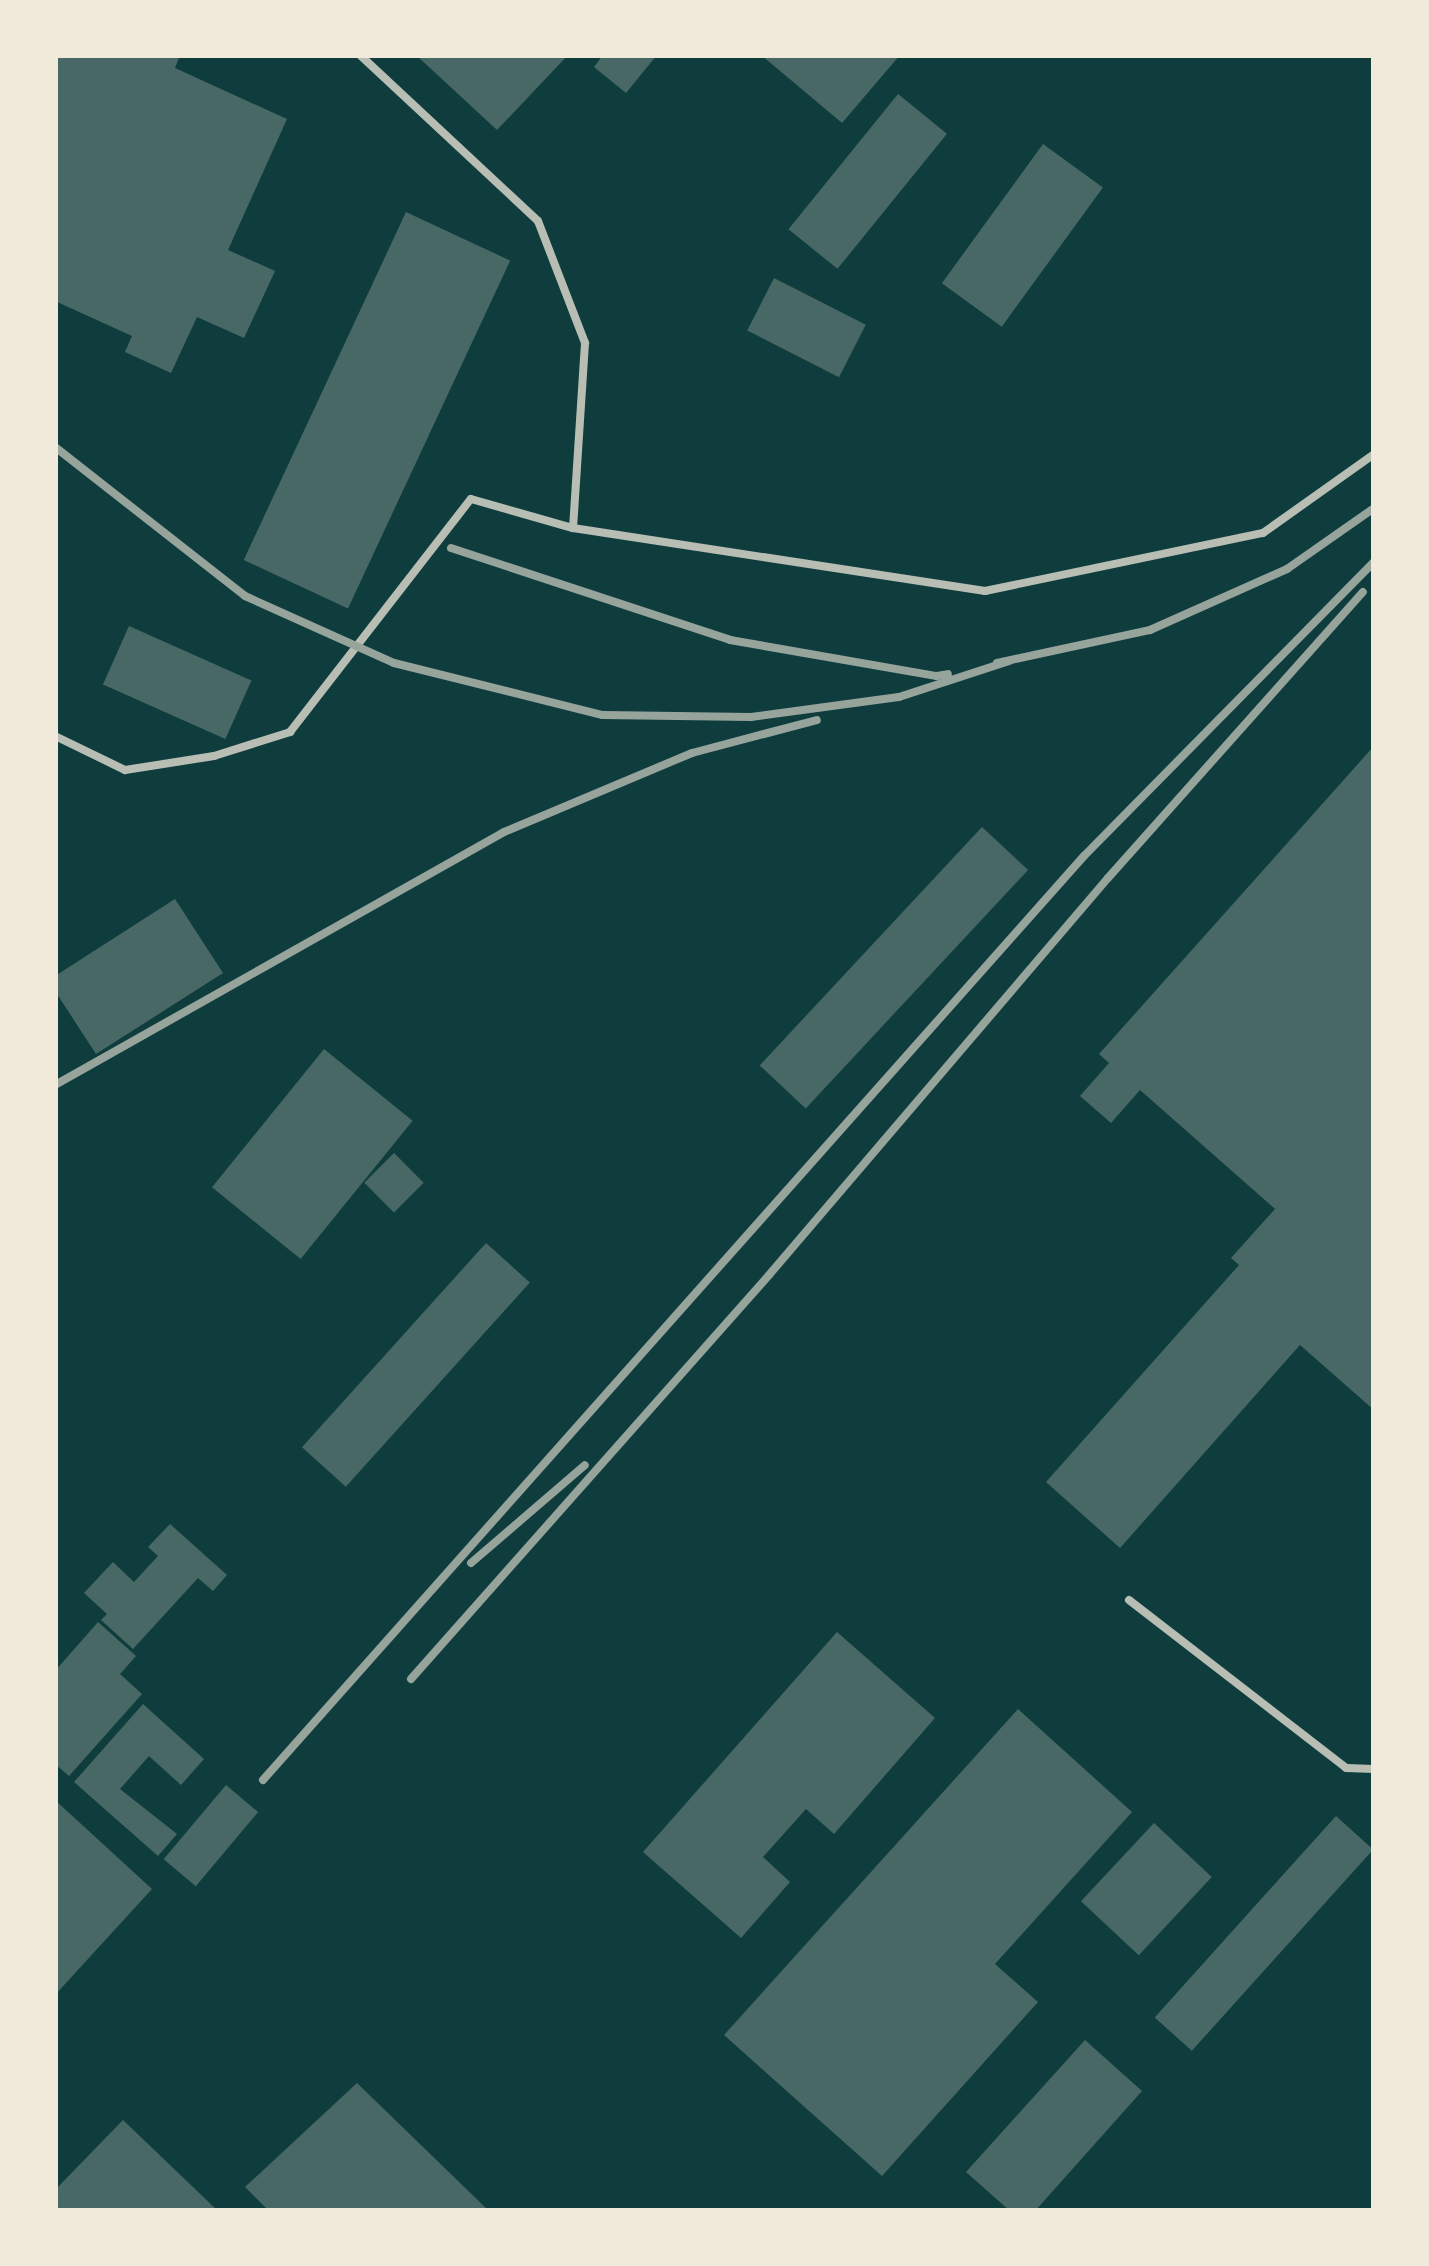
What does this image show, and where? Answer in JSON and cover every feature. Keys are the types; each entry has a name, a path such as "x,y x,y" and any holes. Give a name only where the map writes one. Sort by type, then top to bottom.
{"lane":[{"path":"360,55 538,221 585,343 573,528"},
{"path":"55,736 126,770 214,756 290,732 471,499 573,528 985,591 1263,533 1374,454"},
{"path":"1130,1600 1346,1768 1374,1769"}],"building":[{"path":"55,55 180,55 175,68 287,119 228,250 275,271 244,338 197,317 171,373 125,352 132,336 55,301"},
{"path":"416,55 568,55 497,130"},
{"path":"603,55 657,55 626,93 594,67"},
{"path":"761,55 900,55 842,123"},
{"path":"898,94 947,134 837,269 788,229"},
{"path":"1043,144 1103,187 1002,327 942,283"},
{"path":"406,212 510,261 348,609 244,560"},
{"path":"774,278 866,325 839,377 747,331"},
{"path":"129,626 251,681 225,739 103,684"},
{"path":"1374,746 1374,1410 1300,1345 1120,1548 1046,1482 1239,1265 1231,1258 1275,1209 1140,1090 1111,1123 1080,1096 1109,1063 1099,1054"},
{"path":"982,827 1028,870 806,1108 760,1065"},
{"path":"175,899 223,973 96,1054 55,991 55,976"},
{"path":"324,1049 413,1121 301,1259 212,1187"},
{"path":"394,1153 424,1183 394,1212 364,1183"},
{"path":"486,1243 530,1282 346,1487 302,1447"},
{"path":"170,1524 227,1575 213,1591 198,1578 133,1649 101,1620 107,1614 84,1593 113,1562 134,1582 158,1556 148,1547"},
{"path":"98,1622 136,1656 120,1674 142,1694 69,1776 55,1764 55,1671"},
{"path":"837,1632 935,1718 834,1834 806,1809 763,1857 790,1882 741,1938 643,1852"},
{"path":"143,1704 204,1759 181,1785 149,1756 120,1789 177,1834 158,1856 74,1782"},
{"path":"1018,1709 1132,1812 995,1964 1038,2002 882,2176 724,2035"},
{"path":"226,1785 258,1812 196,1886 164,1859"},
{"path":"55,1800 152,1889 55,1995"},
{"path":"1336,1816 1373,1849 1192,2051 1155,2017"},
{"path":"1154,1823 1212,1877 1139,1955 1081,1901"},
{"path":"1085,2040 1142,2091 1035,2211 1010,2211 966,2172"},
{"path":"357,2083 489,2211 269,2211 245,2187"},
{"path":"123,2120 218,2211 55,2211 55,2190"}],"railway":[{"path":"55,447 245,596 394,663 603,715 751,717 899,697 1009,661"},
{"path":"997,663 1150,630 1287,569 1374,508"},
{"path":"451,548 730,640 937,676 948,674"},
{"path":"263,1780 1084,856 1374,562"},
{"path":"411,1679 769,1275 1108,878 1363,592"},
{"path":"55,1085 504,832 692,753 817,720"},
{"path":"471,1563 585,1465"}]}
